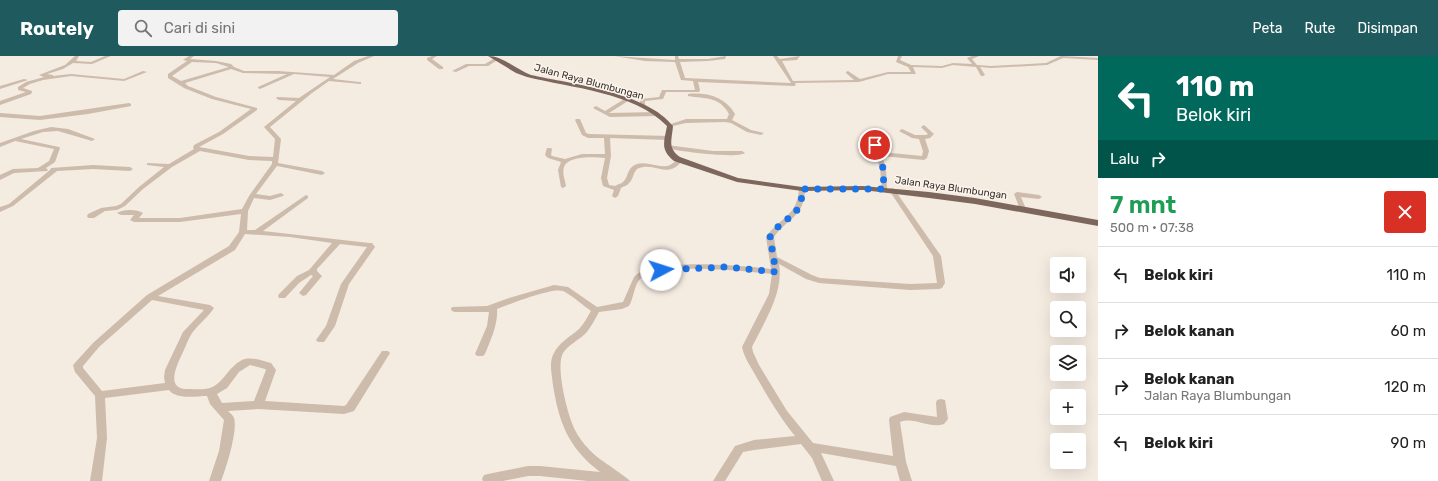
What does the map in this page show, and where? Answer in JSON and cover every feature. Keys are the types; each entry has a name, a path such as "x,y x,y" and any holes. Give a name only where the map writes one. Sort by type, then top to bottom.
{"main road":[{"name":"Jalan Raya Blumbungan","path":"494,57 518,72 529,76 642,105 657,114 670,126"},
{"path":"667,147 670,126"},
{"name":"Jalan Raya Blumbungan","path":"667,147 673,157 737,180 802,189 888,190 975,201 1098,223"}],"street":[{"path":"0,104 30,93 20,89 28,83 72,62 77,56"},
{"path":"72,62 92,63 109,56"},
{"path":"96,481 102,438 100,395 78,369 78,365 96,345 150,297 232,248 243,232 245,211 252,196 275,161 278,139 267,127 299,100 356,62 372,56"},
{"path":"434,56 429,59 441,68"},
{"path":"616,56 708,60 725,58 724,56"},
{"path":"676,91 677,83 684,79 794,85 780,60 776,56"},
{"path":"780,60 795,59 798,56"},
{"path":"900,56 898,61 910,66 942,67 953,64 991,67 1047,64 1062,57 1098,59"},
{"path":"977,56 969,58 983,75"},
{"path":"454,71 468,65 486,65 494,57"},
{"path":"199,149 196,148 196,146 221,133 255,110 208,96 206,93 186,87 170,77 170,75 191,58 220,62 229,65 230,68 243,72 294,72 359,83"},
{"path":"677,59 684,79"},
{"path":"792,82 859,81 888,73 914,73 910,66"},
{"path":"181,83 230,68"},
{"path":"0,88 43,77 71,75 124,80 145,72"},
{"path":"260,88 294,72"},
{"path":"848,72 859,81"},
{"path":"642,105 643,100 660,98 662,91 697,91 695,80"},
{"path":"15,84 28,83"},
{"path":"661,95 692,95 716,98 728,106 732,114 730,120"},
{"path":"279,98 299,100"},
{"path":"605,113 626,100"},
{"path":"0,115 40,118 129,105"},
{"path":"596,108 605,113 618,115 657,114"},
{"path":"578,120 586,135 607,137 669,138"},
{"path":"670,126 686,121 730,120 749,131 761,133"},
{"path":"902,131 909,136 922,138 928,137 931,134 924,126"},
{"path":"0,145 45,130 59,129 92,139"},
{"path":"607,137 608,156 604,182 606,186 616,193 619,186 626,182 634,167 648,165 671,168 676,166 680,160"},
{"path":"878,154 924,158 926,151 922,138"},
{"path":"15,140 23,140 57,148 54,159 40,170"},
{"path":"775,259 809,277 819,280 910,287 939,286 941,283 936,256 888,190 883,168 875,145"},
{"path":"667,147 694,149 719,154 742,153"},
{"path":"92,216 103,209 117,208 123,205 141,188 170,166 199,149 275,161 322,173"},
{"path":"549,149 548,155 550,157 566,161"},
{"path":"563,186 560,176 563,164 566,161 578,156 608,156"},
{"path":"149,164 170,166"},
{"path":"0,178 13,171 91,167 130,169"},
{"path":"0,210 11,205 55,169"},
{"path":"802,189 802,198 799,208 778,226 770,237 770,244 775,259 776,272 773,294 748,342 748,352 783,414 806,443 824,470 828,481"},
{"path":"1023,209 1017,194 1039,197"},
{"path":"252,196 270,198 281,195"},
{"path":"257,232 306,197"},
{"path":"121,213 139,213 134,220 180,220 245,211"},
{"path":"243,232 257,232 371,246 345,284 330,326 321,340"},
{"path":"282,296 300,278 313,271 337,242"},
{"path":"455,309 493,308 548,289 560,288 565,289 596,310 626,304 637,278 649,271 674,268 725,267 776,272"},
{"path":"303,293 318,276 313,271"},
{"path":"150,297 210,308 184,338 170,370 169,377 171,386 178,393 211,392 222,385 236,369 244,363 250,362 268,366 270,368 271,374 258,404"},
{"path":"480,354 495,318 493,308"},
{"path":"596,310 587,326 558,353 556,364 559,394 564,419 574,440 594,462 621,480"},
{"path":"220,407 258,404 344,410 350,408 385,353"},
{"path":"100,395 171,386"},
{"path":"211,392 214,401 229,419 220,469 215,481"},
{"path":"906,481 900,462 894,420 899,416 905,416 940,421 943,419 941,403"},
{"path":"719,481 739,450 756,444 806,443 833,450 900,462"},
{"path":"488,479 528,471 540,471 621,480"}],"route":[{"path":"661,270 674,268 725,267 776,272 775,259 770,244 770,237 778,226 791,217 799,208 802,198 802,189 884,189 883,168 875,145"}]}
